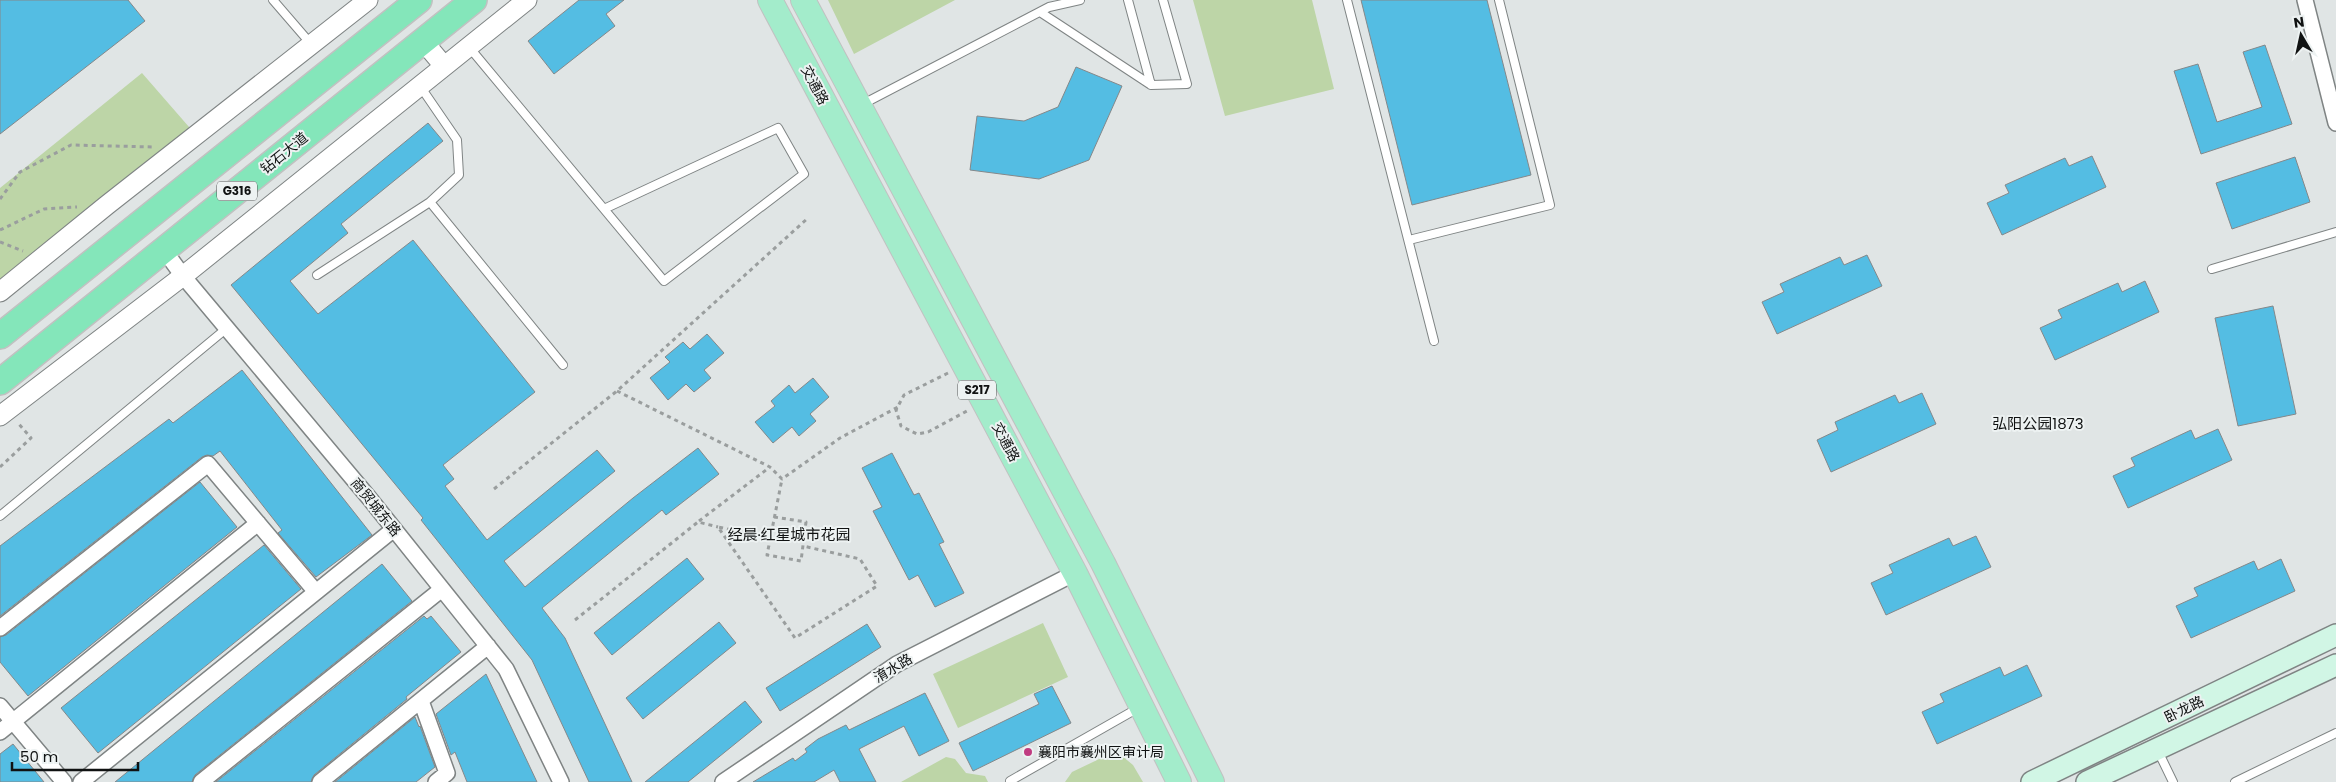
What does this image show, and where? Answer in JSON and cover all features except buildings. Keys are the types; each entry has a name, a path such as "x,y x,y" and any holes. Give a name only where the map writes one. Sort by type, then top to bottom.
{"highway":[{"name":"G316","path":"0,336 419,0"},
{"name":"钻石大道","path":"0,382 474,0"}],"main road":[{"name":"交通路","path":"770,0 1075,572 1179,782"},
{"name":"交通路","path":"803,0 1103,563 1212,782"},
{"name":"卧龙路","path":"2032,782 2336,635"},
{"name":"卧龙路","path":"2087,782 2336,665"}],"street":[{"path":"0,292 107,205 368,0"},
{"path":"0,416 183,276 527,0"},
{"path":"2305,0 2336,123"},
{"path":"423,41 444,66"},
{"path":"312,45 330,71"},
{"name":"商贸城东路","path":"164,250 183,276 394,529 506,669 561,782"},
{"path":"0,628 208,464 316,592"},
{"path":"0,732 258,523"},
{"path":"81,782 394,529"},
{"name":"淯水路","path":"723,782 897,664 1075,572"},
{"path":"201,782 442,589"},
{"path":"320,782 488,646"},
{"path":"421,701 445,779"},
{"path":"0,706 64,782"}],"lane":[{"path":"273,0 312,45"},
{"path":"859,106 1049,7 1080,0"},
{"path":"1128,0 1151,85"},
{"path":"1040,12 1151,85 1186,84 1163,0"},
{"path":"1347,0 1434,341"},
{"path":"1409,240 1550,205 1499,0"},
{"path":"469,47 604,209 664,281 804,174 778,128 604,209"},
{"path":"317,275 430,202 459,175 457,140 420,86"},
{"path":"430,202 563,366"},
{"path":"2212,269 2336,232"},
{"path":"0,516 227,328"},
{"path":"1010,781 1141,706"},
{"path":"2235,782 2336,733"},
{"path":"2157,749 2174,782"}],"path":[{"path":"0,199 20,172 70,145 132,145 178,149"},
{"path":"0,230 44,209 107,205"},
{"path":"494,489 617,391 808,218"},
{"path":"0,242 23,251 37,262"},
{"path":"964,364 904,395 896,410 901,426 917,434 928,432 984,402"},
{"path":"617,391 770,467 782,479"},
{"path":"774,517 806,522 801,561 767,555 774,517 782,479 840,438 898,407"},
{"path":"0,467 31,438"},
{"path":"574,620 770,467"},
{"path":"698,522 718,528 770,538"},
{"path":"718,528 795,638 877,586 860,559 803,546"}],"green space":[{"path":"828,0 955,0 854,54"},
{"path":"1193,0 1312,0 1334,89 1225,116"},
{"path":"142,73 196,135 0,292 0,188"},
{"path":"1043,623 1068,677 958,728 933,674"},
{"path":"1116,751 1133,765 1143,782 1065,782 1072,772"},
{"path":"946,757 955,759 966,773 985,776 988,782 901,782"}],"place":[{"name":"襄阳市襄州区审计局","path":"1028,752"}],"district":[{"name":"弘阳公园1873","path":"2038,424"},
{"name":"经晨·红星城市花园","path":"789,535"}]}
